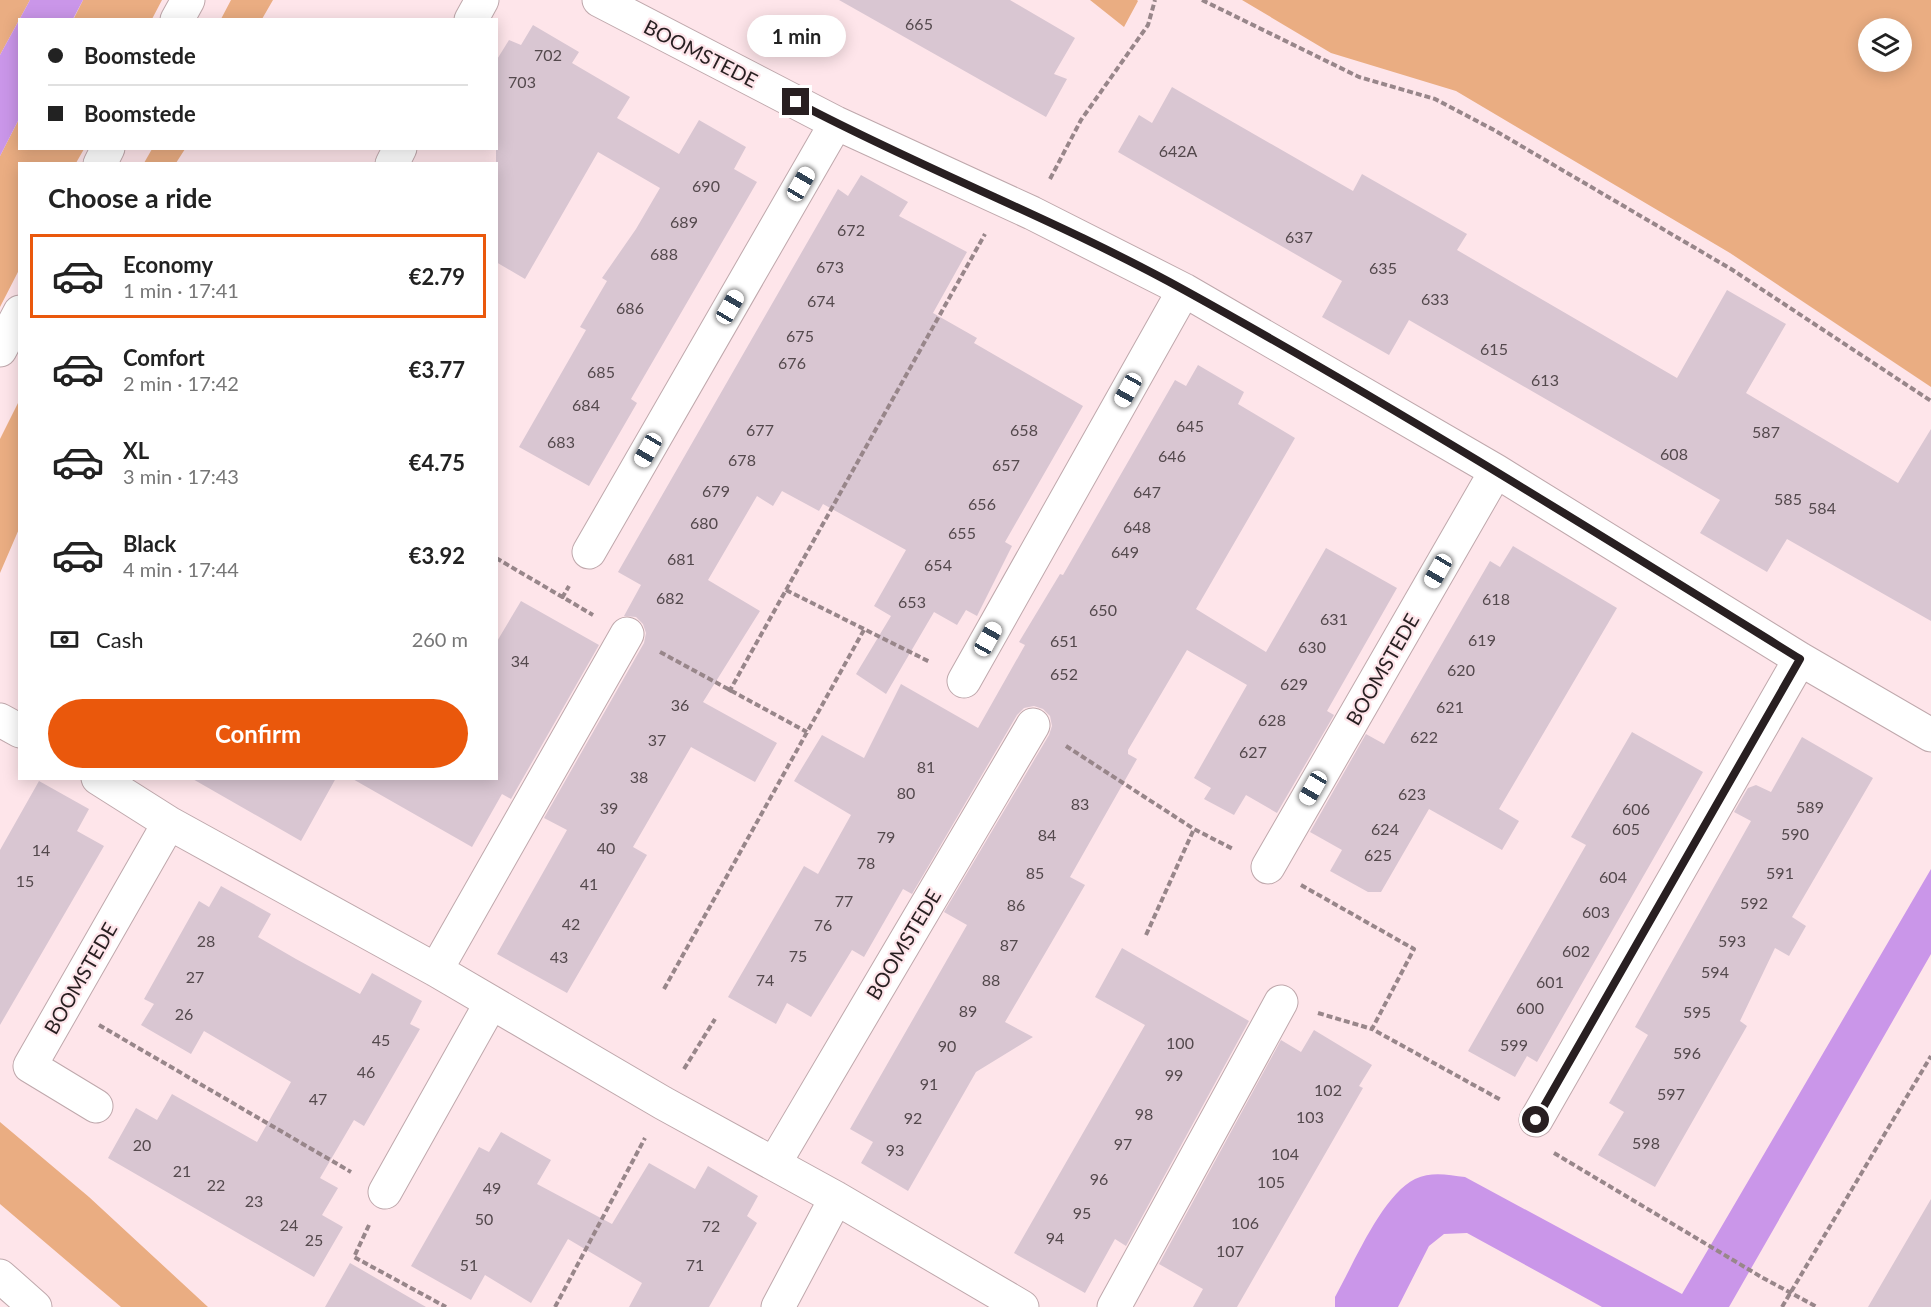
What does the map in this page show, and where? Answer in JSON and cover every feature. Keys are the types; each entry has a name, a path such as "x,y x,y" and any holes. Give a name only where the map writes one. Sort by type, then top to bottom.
{"street":[{"path":"178,18 188,0"},
{"path":"472,18 482,0"},
{"name":"BOOMSTEDE","path":"599,0 836,123 1018,206 1184,290 1496,471 1800,659 1931,735"},
{"path":"589,552 836,123"},
{"path":"964,681 1184,290"},
{"path":"0,350 18,316"},
{"name":"BOOMSTEDE","path":"1268,867 1496,471"},
{"path":"436,970 627,634"},
{"path":"1536,1120 1800,659"},
{"path":"0,720 18,730"},
{"name":"BOOMSTEDE","path":"774,1164 1033,725"},
{"path":"105,780 135,788 169,823 436,970 663,1103 836,1198 1022,1307"},
{"name":"BOOMSTEDE","path":"96,1106 30,1066 169,823"},
{"path":"1113,1307 1281,1002"},
{"path":"385,1192 491,1003"},
{"path":"778,1307 836,1198"},
{"path":"0,1276 35,1307"}],"path":[{"path":"729,692 1018,206 1148,25 1155,0"},
{"path":"1202,0 1359,77 1435,99 1494,130 1731,269 1931,400"},
{"path":"664,989 865,628"},
{"path":"1146,934 1194,829"},
{"path":"1281,1002 1372,1029"},
{"path":"65,1005 385,1192 354,1257 446,1307"},
{"path":"555,1307 663,1103 715,1019"},
{"path":"1782,1307 1931,1056"},
{"path":"1695,1237 1817,1307"}],"shaded area":[{"path":"0,0 30,0 20,18 18,18 0,55"},
{"path":"30,0 83,0 74,18 20,18"},
{"path":"83,0 162,0 153,18 74,18"},
{"path":"231,0 273,0 263,18 222,18"},
{"path":"1090,0 1137,0 1138,1 1124,27"},
{"path":"1242,0 1931,0 1931,387 1730,253 1456,91 1331,53"},
{"path":"18,22 18,121 0,156 0,55"},
{"path":"18,121 18,150 83,150 77,162 18,162 18,272 0,307 0,156"},
{"path":"151,150 184,150 177,162 145,162"},
{"path":"18,403 18,531 0,573 0,439"},
{"path":"1931,869 1931,954 1729,1307 1602,1307 1467,1233 1444,1234 1429,1246 1398,1307 1335,1307 1335,1297 1369,1232 1391,1200 1403,1187 1415,1179 1434,1174 1465,1177 1682,1294"},
{"path":"0,1122 89,1197 208,1307 121,1307 0,1204"}],"building":[{"path":"839,0 1010,0 1075,38 1054,74 1067,79 1046,117"},
{"path":"533,25 579,52 572,63 630,97 617,118 679,154 699,120 746,147 734,169 757,182 631,399 637,403 589,486 519,447 586,330 580,327 607,281 602,278 636,229 660,188 598,152 525,279 498,263 496,150 498,150 498,58 509,40 521,45"},
{"path":"1172,87 1353,191 1362,174 1467,234 1457,250 1677,378 1727,290 1786,324 1746,393 1898,483 1931,429 1931,621 1787,539 1767,572 1700,533 1720,500 1409,320 1389,355 1322,317 1342,281 1118,152 1139,115 1152,123"},
{"path":"861,175 908,202 899,216 967,252 933,313 977,338 974,343 1083,406 1005,542 1012,546 977,616 966,610 957,625 934,612 886,694 856,674 891,616 874,606 906,550 823,504 819,511 782,491 773,506 757,496 708,580 760,611 703,702 777,743 755,782 691,747 633,847 647,855 567,993 497,954 567,830 544,818 644,643 646,633 643,624 636,617 624,616 641,585 618,572 838,189 848,196"},
{"path":"1198,365 1244,392 1238,404 1295,438 1196,609 1266,652 1326,548 1397,588 1327,711 1334,715 1277,813 1246,795 1234,815 1204,799 1211,788 1194,778 1247,685 1187,650 1128,750 1128,754 1137,759 1070,877 1085,885 1005,1022 1033,1037 976,1072 908,1191 861,1163 873,1142 850,1129 967,925 944,912 1049,735 1052,726 1050,716 1043,709 1034,706 1024,708 1017,715 912,894 903,889 864,957 852,950 811,1017 787,1003 776,1024 728,997 804,866 818,874 851,815 794,781 822,735 864,758 901,684 978,728 1025,645 1019,642 1060,574 1063,575 1175,380 1186,386"},
{"path":"1513,546 1617,608 1499,809 1519,821 1502,850 1429,809 1381,892 1368,892 1330,871 1342,850 1310,832 1366,734 1384,744 1490,561 1500,567"},
{"path":"521,601 599,645 511,799 502,794 472,847 355,780 498,780 498,640"},
{"path":"1632,732 1703,772 1537,1062 1527,1056 1515,1077 1468,1051 1586,845 1571,837"},
{"path":"1802,737 1873,778 1792,917 1806,926 1789,956 1775,948 1740,1021 1747,1026 1655,1187 1598,1155 1624,1112 1609,1103 1648,1035 1635,1027 1751,821 1734,812 1748,788 1756,785 1771,792"},
{"path":"194,780 335,780 301,841"},
{"path":"39,781 89,809 77,831 104,846 0,1025 0,850"},
{"path":"221,886 271,914 258,937 296,959 360,994 372,973 422,1001 410,1024 420,1029 364,1126 354,1120 320,1178 338,1188 322,1215 343,1227 314,1277 108,1158 136,1108 157,1120 172,1094 257,1142 291,1082 204,1031 191,1054 141,1025 154,1004 144,999 199,901 209,907"},
{"path":"1122,948 1249,1021 1126,1246 1115,1239 1085,1293 1014,1253 1145,1025 1095,997"},
{"path":"1314,1030 1372,1065 1359,1086 1363,1088 1237,1307 1193,1307 1203,1289 1159,1264 1281,1040 1301,1052"},
{"path":"501,1132 551,1160 537,1184 612,1224 649,1163 695,1189 708,1166 758,1196 747,1216 757,1223 709,1307 629,1307 642,1283 568,1239 531,1303 485,1275 471,1300 411,1266 479,1147 489,1152"},
{"path":"1931,1199 1931,1307 1868,1307"},
{"path":"350,1263 426,1307 325,1307"}],"route":[{"path":"796,102 836,123 1032,213 1184,290 1496,471 1800,659 1536,1120"}]}
